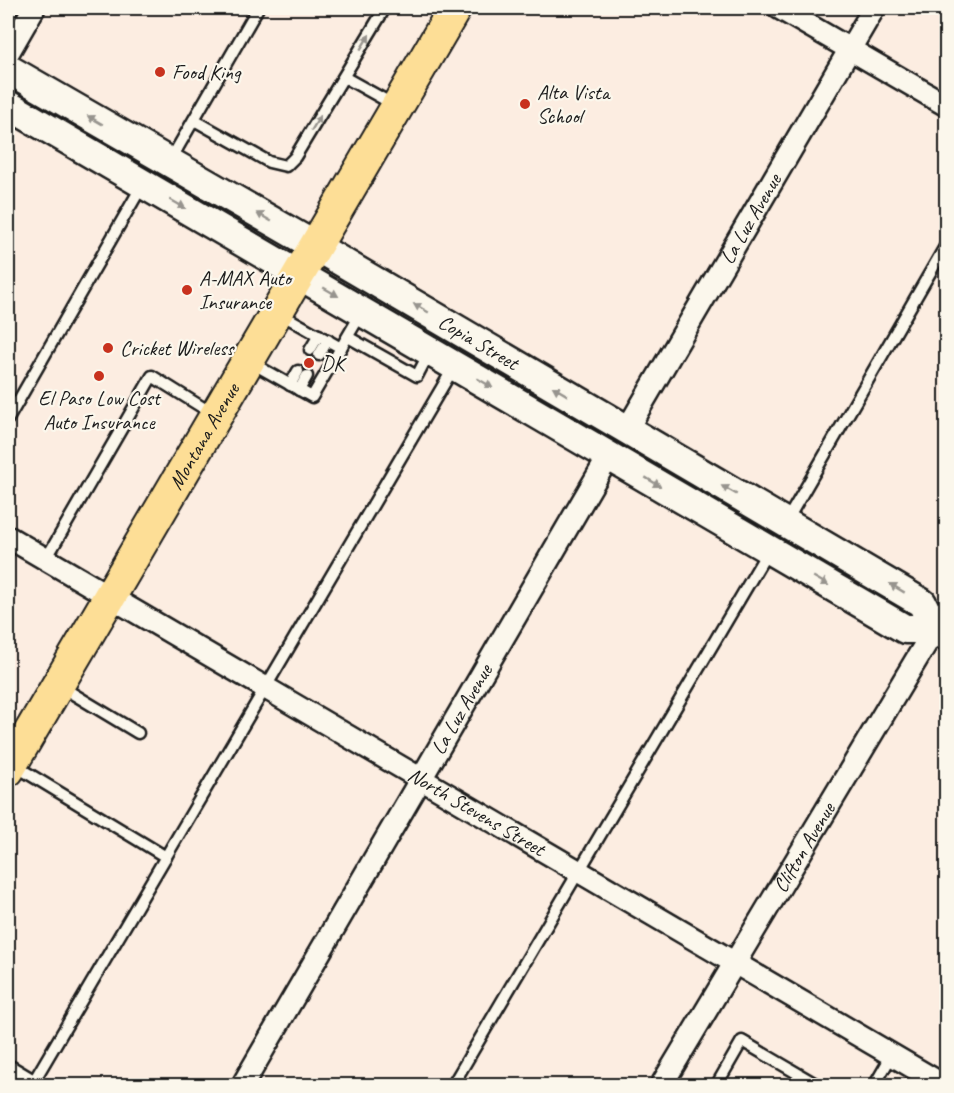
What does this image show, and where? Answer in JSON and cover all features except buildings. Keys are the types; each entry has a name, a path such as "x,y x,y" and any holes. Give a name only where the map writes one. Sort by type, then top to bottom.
{"main road":[{"name":"Montana Avenue","path":"10,767 455,8"},
{"name":"Copia Street","path":"8,69 315,246 626,431 786,522 922,603 943,625"},
{"name":"Copia Street","path":"8,105 905,629 943,625"}],"street":[{"path":"8,53 34,8"},
{"path":"779,8 946,105"},
{"name":"La Luz Avenue","path":"626,431 874,8"},
{"name":"La Luz Avenue","path":"242,1086 609,456"},
{"name":"North Stevens Street","path":"8,537 945,1086"},
{"name":"Clifton Avenue","path":"661,1086 733,962 943,625"},
{"path":"8,1071 32,1085"}],"lane":[{"path":"169,162 258,8"},
{"path":"194,120 269,162 286,166 296,157 385,8"},
{"path":"344,77 397,107"},
{"path":"8,419 144,184"},
{"path":"786,522 946,245"},
{"path":"276,311 341,348"},
{"path":"247,361 312,397 362,311"},
{"path":"348,337 417,376 430,351"},
{"path":"315,352 323,338"},
{"path":"32,1085 455,366"},
{"path":"295,388 303,374"},
{"path":"46,560 152,376 215,415"},
{"path":"452,1086 768,550"},
{"path":"57,685 138,733"},
{"path":"10,767 166,857"},
{"path":"716,1086 742,1041 819,1086"},
{"path":"874,1086 892,1055"}],"place":[{"name":"Food King","path":"160,72"},
{"name":"Alta Vista School","path":"525,104"},
{"name":"A-MAX Auto Insurance","path":"187,290"},
{"name":"Cricket Wireless","path":"108,348"},
{"name":"DK","path":"309,363"},
{"name":"El Paso Low Cost Auto Insurance","path":"99,376"}]}
